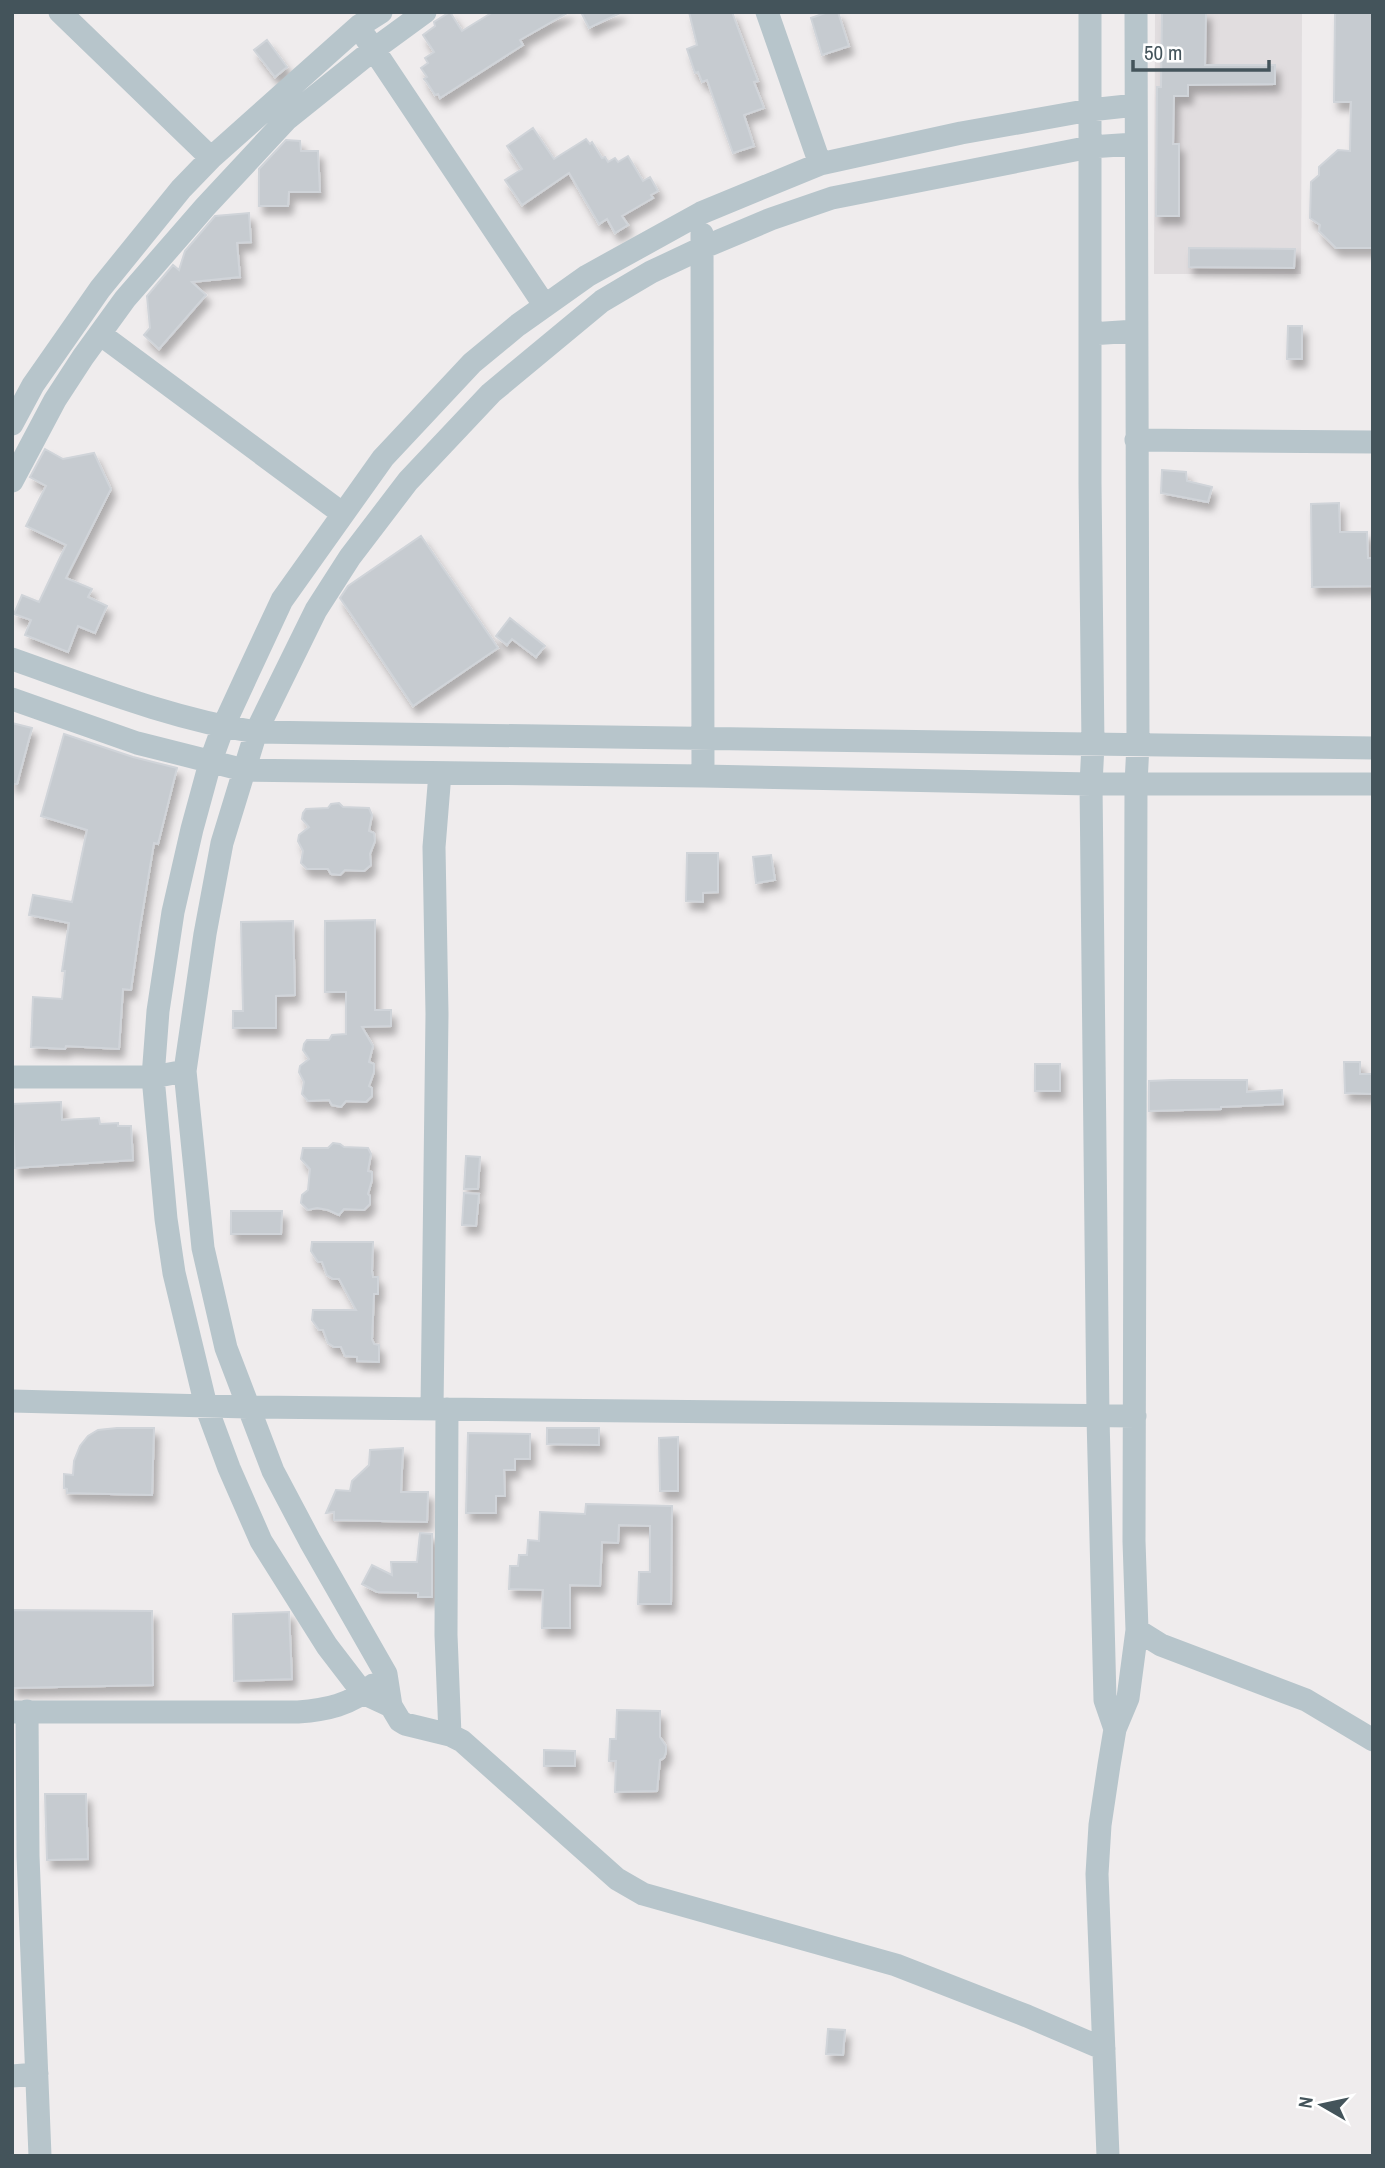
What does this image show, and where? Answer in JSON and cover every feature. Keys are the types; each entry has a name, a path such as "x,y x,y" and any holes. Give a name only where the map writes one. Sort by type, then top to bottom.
{"street":[{"path":"60,12 211,158"},
{"path":"12,425 33,385 100,289 181,189 211,158 359,26 381,12"},
{"path":"12,481 55,400 100,334 134,289 205,207 287,119 425,12"},
{"path":"766,12 820,164"},
{"path":"1090,12 1091,784 1098,1417 1105,1700 1115,1730"},
{"path":"1108,2156 1097,1874 1100,1825 1115,1730 1128,1698 1137,1630 1134,1541 1138,744 1136,12"},
{"path":"359,26 545,306"},
{"path":"391,1706 363,1693 327,1646 261,1541 206,1406 174,1273 166,1219 153,1077 158,1011 173,912 210,763 223,727 282,600 383,458 472,363 587,276 701,213 820,164 961,133 1090,110 1136,105"},
{"path":"1104,2049 896,1965 643,1894 617,1879 472,1748 450,1735 400,1721 391,1706 386,1674 273,1471 226,1349 203,1248 185,1071 205,934 222,843 256,732 316,610 350,557 408,481 491,393 602,302 651,272 771,219 832,198 1090,147 1135,144"},
{"path":"701,213 705,737 703,776"},
{"path":"1090,334 1136,331"},
{"path":"100,334 343,514"},
{"path":"1136,440 1373,442"},
{"path":"12,659 145,705 223,727 256,732 1373,748"},
{"path":"12,699 137,743 244,770 1091,784 1373,784"},
{"path":"440,773 434,847 440,1409 450,1735"},
{"path":"12,1077 153,1077 185,1071"},
{"path":"12,1401 248,1408 1135,1416"},
{"path":"1137,1630 1161,1645 1306,1700 1373,1740"},
{"path":"40,2156 20,1711 326,1710 363,1693 386,1674"},
{"path":"12,2076 37,2074"}],"shaded area":[{"path":"1155,12 1302,12 1301,274 1154,274"}],"building":[{"path":"450,12 462,31 493,12 569,12 520,40 523,45 440,98 424,79 427,77 421,68 428,63 425,58 434,52 423,35 435,26 434,22"},
{"path":"581,12 622,12 589,28"},
{"path":"689,12 732,12 758,81 754,82 764,108 744,115 754,146 733,153 707,80 702,82 698,72 695,73 687,49 697,45"},
{"path":"828,12 838,12 849,46 822,55 811,18"},
{"path":"1162,12 1206,12 1205,65 1275,65 1275,84 1188,85 1188,96 1174,96 1173,144 1179,144 1179,216 1156,216 1157,87 1161,87"},
{"path":"1335,12 1373,12 1373,248 1336,248 1319,231 1320,225 1310,218 1311,182 1319,175 1319,167 1338,150 1350,151 1351,102 1334,102"},
{"path":"267,40 287,67 275,77 254,50"},
{"path":"533,128 554,159 586,139 590,144 592,142 602,158 605,157 608,162 615,158 618,162 628,156 643,181 650,177 658,191 651,195 653,198 622,216 628,225 615,233 607,219 599,224 569,173 522,205 505,180 522,169 507,146"},
{"path":"286,140 300,141 301,151 318,151 320,192 289,192 288,206 259,206 259,169"},
{"path":"249,213 251,242 237,243 240,277 192,282 206,295 159,349 144,335 150,328 147,296 173,265 179,270 185,251 215,216"},
{"path":"1189,248 1295,249 1294,268 1189,267"},
{"path":"1288,326 1302,326 1302,359 1287,359"},
{"path":"45,449 63,459 94,453 111,489 66,578 92,589 88,597 107,606 95,633 78,626 68,652 25,635 31,620 14,614 22,595 39,602 66,545 26,526 46,486 30,477"},
{"path":"1162,470 1186,472 1187,481 1212,487 1208,502 1161,493"},
{"path":"1339,503 1340,532 1367,532 1368,558 1373,558 1373,586 1312,587 1311,504"},
{"path":"421,536 498,648 413,706 340,598 348,586"},
{"path":"510,618 545,646 536,657 512,639 507,645 496,636"},
{"path":"12,723 32,728 17,784 12,784"},
{"path":"64,734 133,757 177,768 158,844 154,843 131,990 123,989 119,1049 31,1047 33,997 62,999 65,971 62,971 69,923 29,915 33,895 72,902 87,830 41,816"},
{"path":"339,803 343,807 369,808 372,815 369,831 374,833 375,841 370,854 371,865 364,871 345,870 340,875 331,874 328,869 307,869 301,863 303,851 298,841 299,835 309,827 302,819 303,813 306,809 328,808 331,804"},
{"path":"687,853 718,853 718,892 703,893 703,902 686,901"},
{"path":"771,855 775,880 756,883 753,857"},
{"path":"375,920 375,1010 391,1010 391,1026 362,1027 373,1046 369,1062 374,1064 369,1086 372,1088 372,1096 366,1102 346,1101 341,1107 332,1105 329,1100 308,1101 302,1094 304,1082 299,1072 300,1066 309,1059 303,1050 304,1044 307,1040 329,1040 332,1035 346,1034 346,992 325,992 325,921"},
{"path":"293,921 295,995 276,996 276,1028 233,1028 233,1011 243,1011 241,922"},
{"path":"1344,1062 1360,1062 1360,1074 1373,1074 1373,1094 1345,1093"},
{"path":"1035,1064 1060,1064 1060,1091 1035,1091"},
{"path":"1247,1080 1247,1092 1282,1090 1283,1104 1149,1111 1149,1081"},
{"path":"61,1102 62,1120 99,1118 100,1124 118,1123 118,1126 131,1126 133,1160 15,1168 12,1104"},
{"path":"333,1143 344,1147 368,1148 371,1154 368,1171 372,1172 368,1194 370,1204 364,1210 344,1209 339,1215 317,1208 308,1210 301,1203 302,1195 308,1190 310,1169 301,1159 303,1148 328,1148"},
{"path":"466,1156 480,1157 478,1189 464,1189"},
{"path":"464,1193 479,1194 476,1226 462,1225"},
{"path":"231,1211 282,1211 281,1234 231,1234"},
{"path":"312,1242 373,1242 372,1271 373,1277 378,1277 378,1294 374,1294 372,1339 374,1344 379,1345 379,1362 357,1361 357,1357 345,1356 341,1347 328,1343 323,1330 319,1330 312,1320 313,1310 356,1310 339,1279 327,1275 322,1262 318,1262 311,1251"},
{"path":"154,1428 152,1495 67,1493 64,1488 64,1474 73,1475 74,1461 80,1446 88,1436 98,1430"},
{"path":"547,1428 599,1428 599,1445 547,1444"},
{"path":"468,1433 530,1434 530,1459 515,1459 515,1470 504,1470 505,1496 496,1496 496,1513 466,1513"},
{"path":"678,1437 678,1491 660,1491 659,1438"},
{"path":"403,1448 401,1492 428,1492 427,1522 334,1520 334,1512 326,1513 336,1490 350,1491 352,1481 369,1465 370,1450"},
{"path":"586,1504 672,1506 671,1604 638,1604 639,1572 650,1572 650,1526 619,1525 618,1543 602,1542 600,1586 570,1585 570,1628 542,1628 543,1590 509,1589 510,1566 518,1566 519,1555 527,1555 528,1540 539,1541 540,1512 585,1514"},
{"path":"420,1533 432,1534 432,1597 418,1597 418,1593 377,1592 362,1584 372,1565 392,1575 391,1562 417,1562"},
{"path":"12,1610 152,1611 153,1685 12,1688"},
{"path":"289,1612 292,1679 234,1681 233,1614"},
{"path":"617,1710 660,1711 660,1737 666,1746 666,1752 660,1760 657,1791 615,1792 616,1761 609,1761 610,1739 616,1739"},
{"path":"544,1750 575,1751 575,1766 544,1766"},
{"path":"45,1794 86,1794 88,1859 47,1860"},
{"path":"828,2029 845,2030 843,2055 826,2054"}]}
